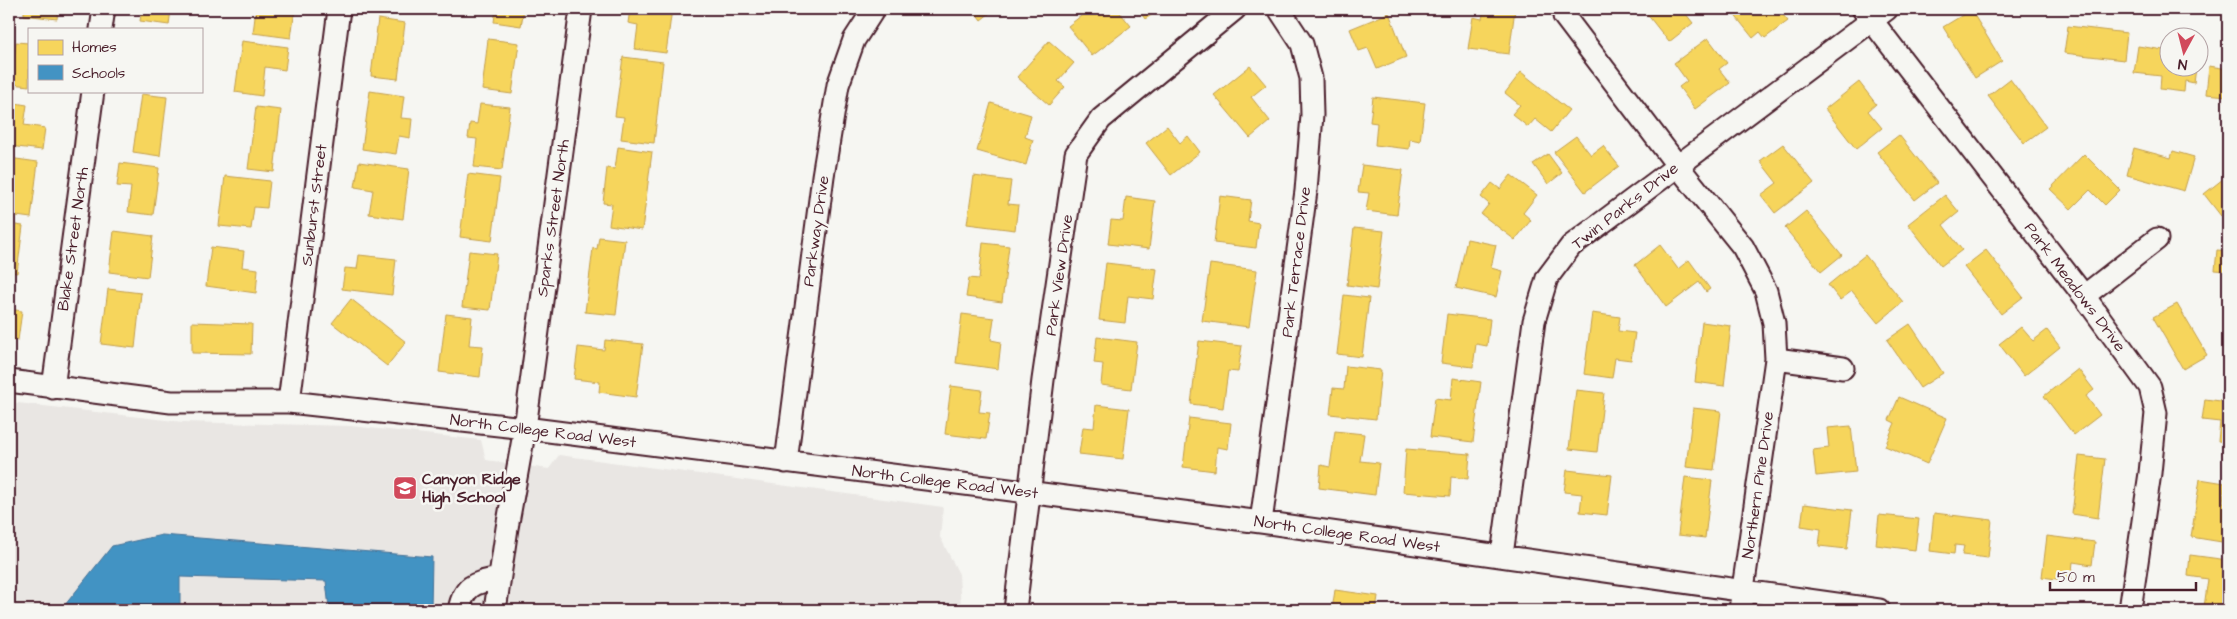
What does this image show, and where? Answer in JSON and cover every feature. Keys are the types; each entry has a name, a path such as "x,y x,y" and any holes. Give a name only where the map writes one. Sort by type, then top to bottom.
{"street":[{"path":"101,28 104,9"},
{"name":"Sunburst Street","path":"290,402 339,9"},
{"name":"Sparks Street North","path":"495,610 525,428 581,9"},
{"name":"Parkway Drive","path":"786,462 823,176 838,85 854,40 874,9"},
{"name":"Park View Drive","path":"1015,610 1028,493 1076,154 1101,119 1235,9"},
{"name":"Park Terrace Drive","path":"1261,522 1306,191 1312,115 1311,78 1302,44 1280,9"},
{"name":"Twin Parks Drive","path":"1502,555 1534,321 1547,278 1571,246 1874,13"},
{"name":"Park Meadows Drive","path":"1874,13 2150,387 2156,414 2150,473 2130,610"},
{"name":"Northern Pine Drive","path":"1564,16 1677,165 1743,247 1762,284 1774,323 1776,359 1742,601"},
{"name":"Blake Street North","path":"53,388 93,92"},
{"path":"2084,296 2157,239"},
{"path":"1776,359 1843,368"},
{"name":"North College Road West","path":"9,381 171,402 290,402 525,428 1261,522 1502,555 1742,601 1879,610"},
{"path":"459,610 461,598 475,583 499,578"}],"shaded area":[{"name":"Canyon Ridge High School","path":"9,402 183,422 351,426 481,440 486,460 549,469 559,455 943,507 940,537 959,574 961,610 9,610"}],"building: Homes":[{"path":"24,9 58,9 57,19 24,15"},
{"path":"142,9 171,9 169,25 140,21"},
{"path":"256,9 295,9 291,38 253,33"},
{"path":"381,9 406,9 406,12"},
{"path":"496,9 524,9 521,26 494,22"},
{"path":"630,9 672,9 666,53 635,49 638,25 628,23"},
{"path":"973,9 995,9 981,20"},
{"path":"1090,9 1117,9 1131,26 1092,56 1068,26"},
{"path":"1138,9 1161,9 1145,19"},
{"path":"1484,9 1515,9 1509,54 1468,49 1473,17 1482,19"},
{"path":"1643,9 1682,9 1693,23 1669,42"},
{"path":"1739,9 1778,9 1788,21 1765,38 1760,32 1753,38 1733,13"},
{"path":"1971,10 2002,61 1975,78 1943,27"},
{"path":"1389,13 1406,57 1377,69 1368,48 1359,51 1350,29"},
{"path":"378,19 405,23 398,79 371,76"},
{"path":"2068,26 2127,33 2124,60 2064,53"},
{"path":"1708,38 1727,63 1719,69 1730,83 1695,109 1679,87 1687,81 1674,63"},
{"path":"488,39 519,43 512,94 482,90"},
{"path":"242,41 288,47 285,70 265,67 262,96 235,92"},
{"path":"1049,41 1074,63 1058,81 1065,87 1049,105 1017,77"},
{"path":"16,42 28,43 28,86 11,84"},
{"path":"2138,46 2160,49 2160,76 2134,73"},
{"path":"623,57 663,62 654,143 621,139 624,117 615,116"},
{"path":"1250,66 1266,85 1251,97 1270,121 1250,138 1214,95"},
{"path":"2210,66 2228,69 2228,102 2226,102 2227,96 2206,94 2208,78 2210,78"},
{"path":"1521,72 1569,110 1551,132 1535,119 1528,127 1512,114 1520,105 1505,93"},
{"path":"2161,78 2195,78 2194,83 2185,81 2184,92 2160,89"},
{"path":"2010,79 2046,127 2024,143 1988,96"},
{"path":"1859,82 1876,104 1868,111 1882,128 1856,149 1825,109"},
{"path":"370,91 404,96 401,118 412,119 410,138 399,136 396,154 362,149"},
{"path":"141,94 167,97 160,156 133,152"},
{"path":"1373,97 1425,103 1420,141 1410,139 1409,149 1375,145 1377,123 1370,122"},
{"path":"9,102 27,105 24,125 45,128 42,150 9,146"},
{"path":"991,103 1031,115 1025,137 1033,140 1026,165 977,151"},
{"path":"480,104 510,107 502,170 474,167 477,139 468,138 470,123 477,124"},
{"path":"256,107 281,110 274,172 248,169"},
{"path":"1167,126 1180,143 1188,136 1200,152 1171,175 1146,143"},
{"path":"1899,135 1937,183 1915,200 1877,152"},
{"path":"1576,136 1591,155 1603,146 1619,166 1585,192 1554,152"},
{"path":"1783,144 1814,183 1775,213 1761,195 1777,183 1760,161"},
{"path":"618,147 652,152 642,230 609,225 612,204 603,203 607,168 615,169"},
{"path":"2134,148 2171,158 2173,151 2194,157 2184,191 2127,175"},
{"path":"1548,154 1562,173 1548,184 1533,164"},
{"path":"2084,154 2120,190 2105,205 2090,190 2071,209 2050,189"},
{"path":"9,158 38,162 31,218 9,215"},
{"path":"359,162 409,169 403,219 369,214 373,190 355,187"},
{"path":"120,163 159,168 153,215 128,212 131,187 117,186"},
{"path":"1362,165 1403,170 1397,215 1366,211 1369,193 1358,192"},
{"path":"468,174 500,178 492,241 460,237"},
{"path":"1511,175 1537,195 1523,213 1531,220 1515,240 1481,214 1489,204 1481,197 1492,183 1500,189"},
{"path":"2228,175 2228,211 2221,216 2204,194"},
{"path":"225,176 270,181 267,208 254,207 251,229 219,226"},
{"path":"974,176 1011,181 1008,204 1018,205 1015,230 967,224"},
{"path":"1945,195 1959,212 1943,225 1962,250 1941,266 1908,224"},
{"path":"1220,196 1251,200 1248,221 1259,223 1256,248 1214,243"},
{"path":"1126,197 1155,201 1149,249 1108,244 1111,220 1123,221"},
{"path":"1806,211 1842,255 1821,272 1785,228"},
{"path":"9,224 23,226 17,273 9,272"},
{"path":"1354,228 1384,231 1377,289 1347,285"},
{"path":"114,231 153,236 148,277 109,272"},
{"path":"599,237 625,240 616,315 585,312 593,248 597,249"},
{"path":"1467,239 1496,245 1491,268 1502,271 1496,297 1456,288"},
{"path":"983,243 1009,246 1002,302 966,297 969,278 979,279"},
{"path":"1660,245 1678,269 1689,260 1710,289 1706,292 1699,282 1666,307 1635,265"},
{"path":"211,247 244,251 242,267 258,269 256,293 206,286"},
{"path":"1986,250 2023,297 2001,314 1964,267"},
{"path":"2217,250 2228,251 2228,271 2215,270"},
{"path":"469,251 497,254 490,310 462,307"},
{"path":"359,255 396,259 392,295 342,289 345,268 357,269"},
{"path":"1865,255 1903,302 1878,323 1852,291 1840,300 1828,285"},
{"path":"1106,263 1157,269 1153,299 1128,296 1125,323 1099,320"},
{"path":"1210,264 1257,270 1249,327 1202,321"},
{"path":"108,289 141,293 135,348 101,344"},
{"path":"1344,295 1369,298 1362,357 1337,354"},
{"path":"351,299 406,342 387,366 332,323"},
{"path":"2177,304 2207,355 2183,369 2153,317"},
{"path":"9,309 22,311 18,340 9,339"},
{"path":"1592,313 1620,317 1618,331 1635,333 1631,360 1615,358 1612,378 1584,374"},
{"path":"446,314 472,317 469,345 483,346 480,377 439,372"},
{"path":"962,314 994,318 991,340 1001,342 998,369 956,363"},
{"path":"1447,314 1490,319 1487,346 1476,344 1473,367 1441,363"},
{"path":"192,322 252,324 251,354 192,353"},
{"path":"1702,322 1731,326 1724,386 1695,382"},
{"path":"1910,324 1943,373 1920,388 1887,340"},
{"path":"2021,327 2033,341 2047,330 2060,347 2024,376 1999,344"},
{"path":"1097,337 1137,342 1131,389 1101,385 1103,364 1094,363"},
{"path":"605,340 643,344 636,397 599,392 600,382 574,379 578,347 604,350"},
{"path":"1199,341 1242,346 1238,372 1228,371 1223,408 1191,404"},
{"path":"1346,366 1381,370 1376,419 1330,414 1333,388 1344,389"},
{"path":"2078,369 2094,390 2086,396 2100,415 2074,435 2044,396"},
{"path":"1453,378 1481,382 1473,442 1430,437 1435,398 1451,400"},
{"path":"951,386 982,390 979,412 990,413 986,439 945,434"},
{"path":"1576,390 1604,393 1597,452 1569,449"},
{"path":"1899,397 1947,418 1927,464 1885,446 1895,423 1889,420"},
{"path":"2205,399 2228,402 2228,442 2218,441 2220,422 2202,420"},
{"path":"1096,405 1129,409 1123,459 1079,454 1083,427 1094,428"},
{"path":"1693,408 1721,411 1714,470 1686,467"},
{"path":"1189,418 1231,423 1228,449 1217,447 1215,471 1183,467"},
{"path":"1851,426 1856,472 1816,476 1813,450 1829,448 1827,428"},
{"path":"1335,431 1364,434 1360,461 1379,463 1375,495 1319,488 1321,465 1330,467"},
{"path":"1406,449 1470,454 1468,479 1451,477 1450,496 1403,492"},
{"path":"2079,456 2105,459 2098,518 2072,514"},
{"path":"1567,470 1612,475 1607,515 1580,512 1582,494 1564,492"},
{"path":"1685,477 1712,480 1705,538 1678,535"},
{"path":"2200,479 2225,483 2223,502 2228,503 2228,543 2191,537"},
{"path":"1804,504 1852,510 1847,549 1819,546 1821,529 1801,526"},
{"path":"1934,513 1992,520 1988,558 1962,555 1964,546 1955,545 1954,554 1930,551"},
{"path":"1879,515 1919,519 1915,550 1876,545"},
{"path":"2047,536 2095,542 2092,565 2073,562 2071,581 2042,577"},
{"path":"2190,555 2228,560 2228,610 2204,607 2208,579 2188,576"},
{"path":"1335,590 1378,596 1376,610 1332,610"},
{"path":"1441,605 1473,610 1440,610"}],"building: Schools":[{"path":"162,535 432,557 431,610 339,610 329,608 326,581 180,577 180,610 61,610 112,546"}],"place":[{"name":"Canyon Ridge High School","path":"405,488"}]}
